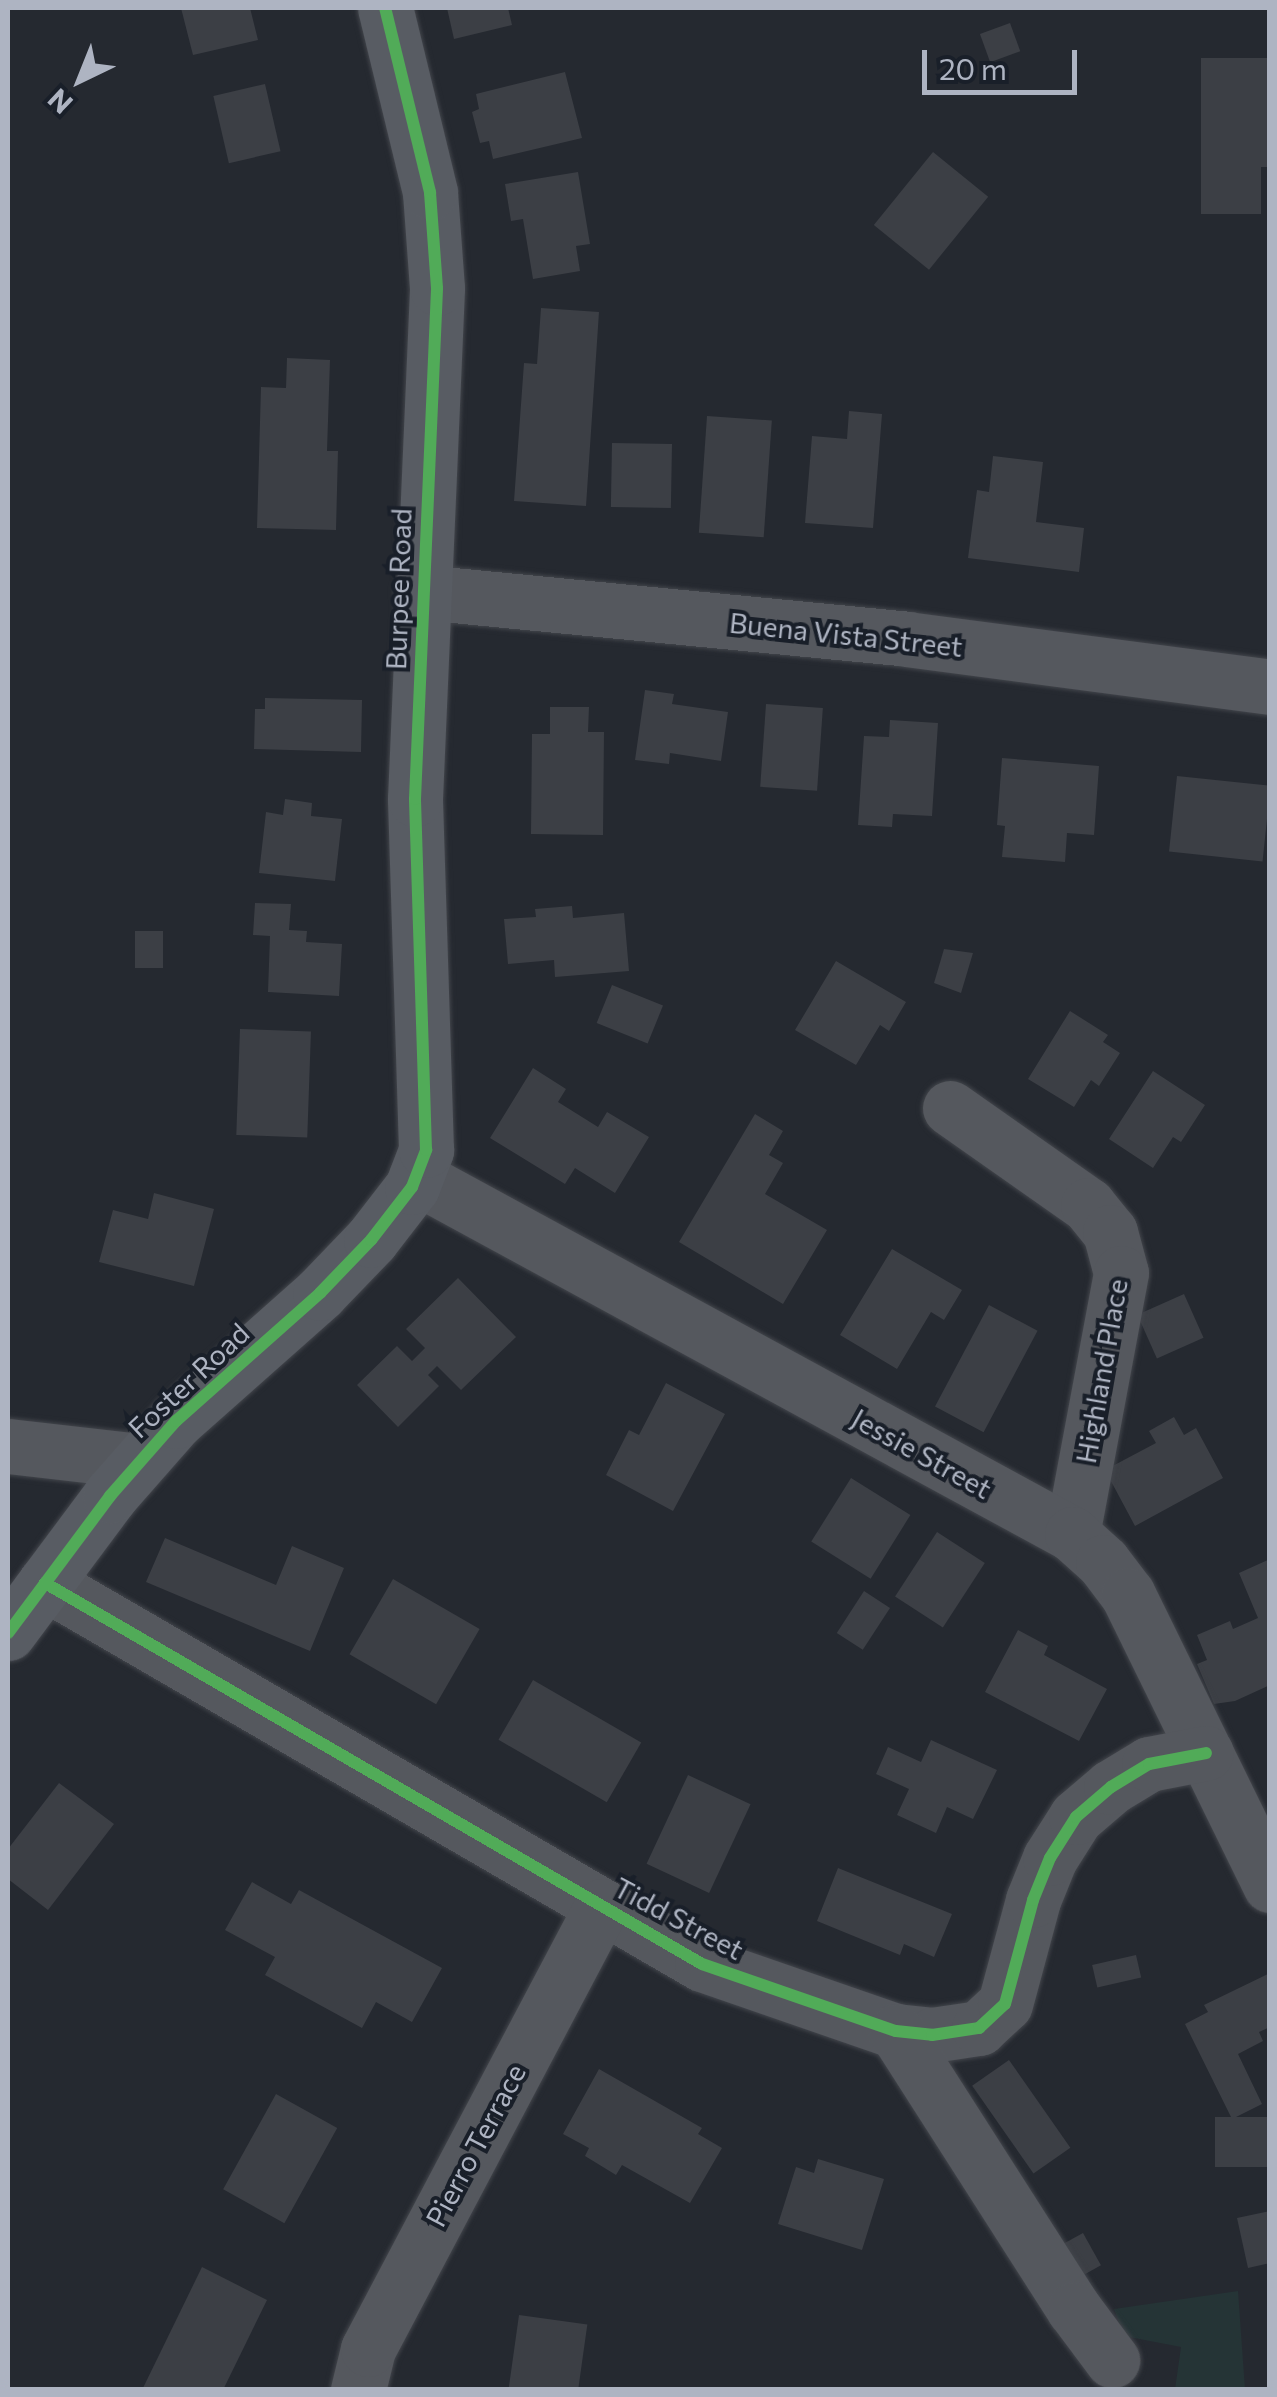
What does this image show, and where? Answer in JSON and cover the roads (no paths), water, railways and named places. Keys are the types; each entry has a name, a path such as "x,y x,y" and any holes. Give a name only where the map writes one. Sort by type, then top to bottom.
{"street":[{"name":"Burpee Road","path":"385,8 430,192 437,288 415,799 426,1150 416,1177"},
{"name":"Buena Vista Street","path":"422,592 907,639 1270,686"},
{"name":"Highland Place","path":"950,1108 1088,1205 1110,1232 1121,1273 1072,1534"},
{"name":"Foster Road","path":"23,1603 176,1420 320,1293 371,1240 416,1177"},
{"name":"Jessie Street","path":"416,1177 1072,1534 1103,1562 1128,1595 1270,1884"},
{"path":"8,1446 139,1461"},
{"name":"Tidd Street","path":"23,1603 602,1906 702,1964 896,2031 932,2035 979,2028 1005,2004 1033,1900 1050,1858 1076,1817 1111,1786 1149,1764 1206,1753"},
{"name":"Pierro Terrace","path":"358,2390 376,2332 602,1906"},
{"path":"896,2031 1074,2310 1112,2360"}]}
